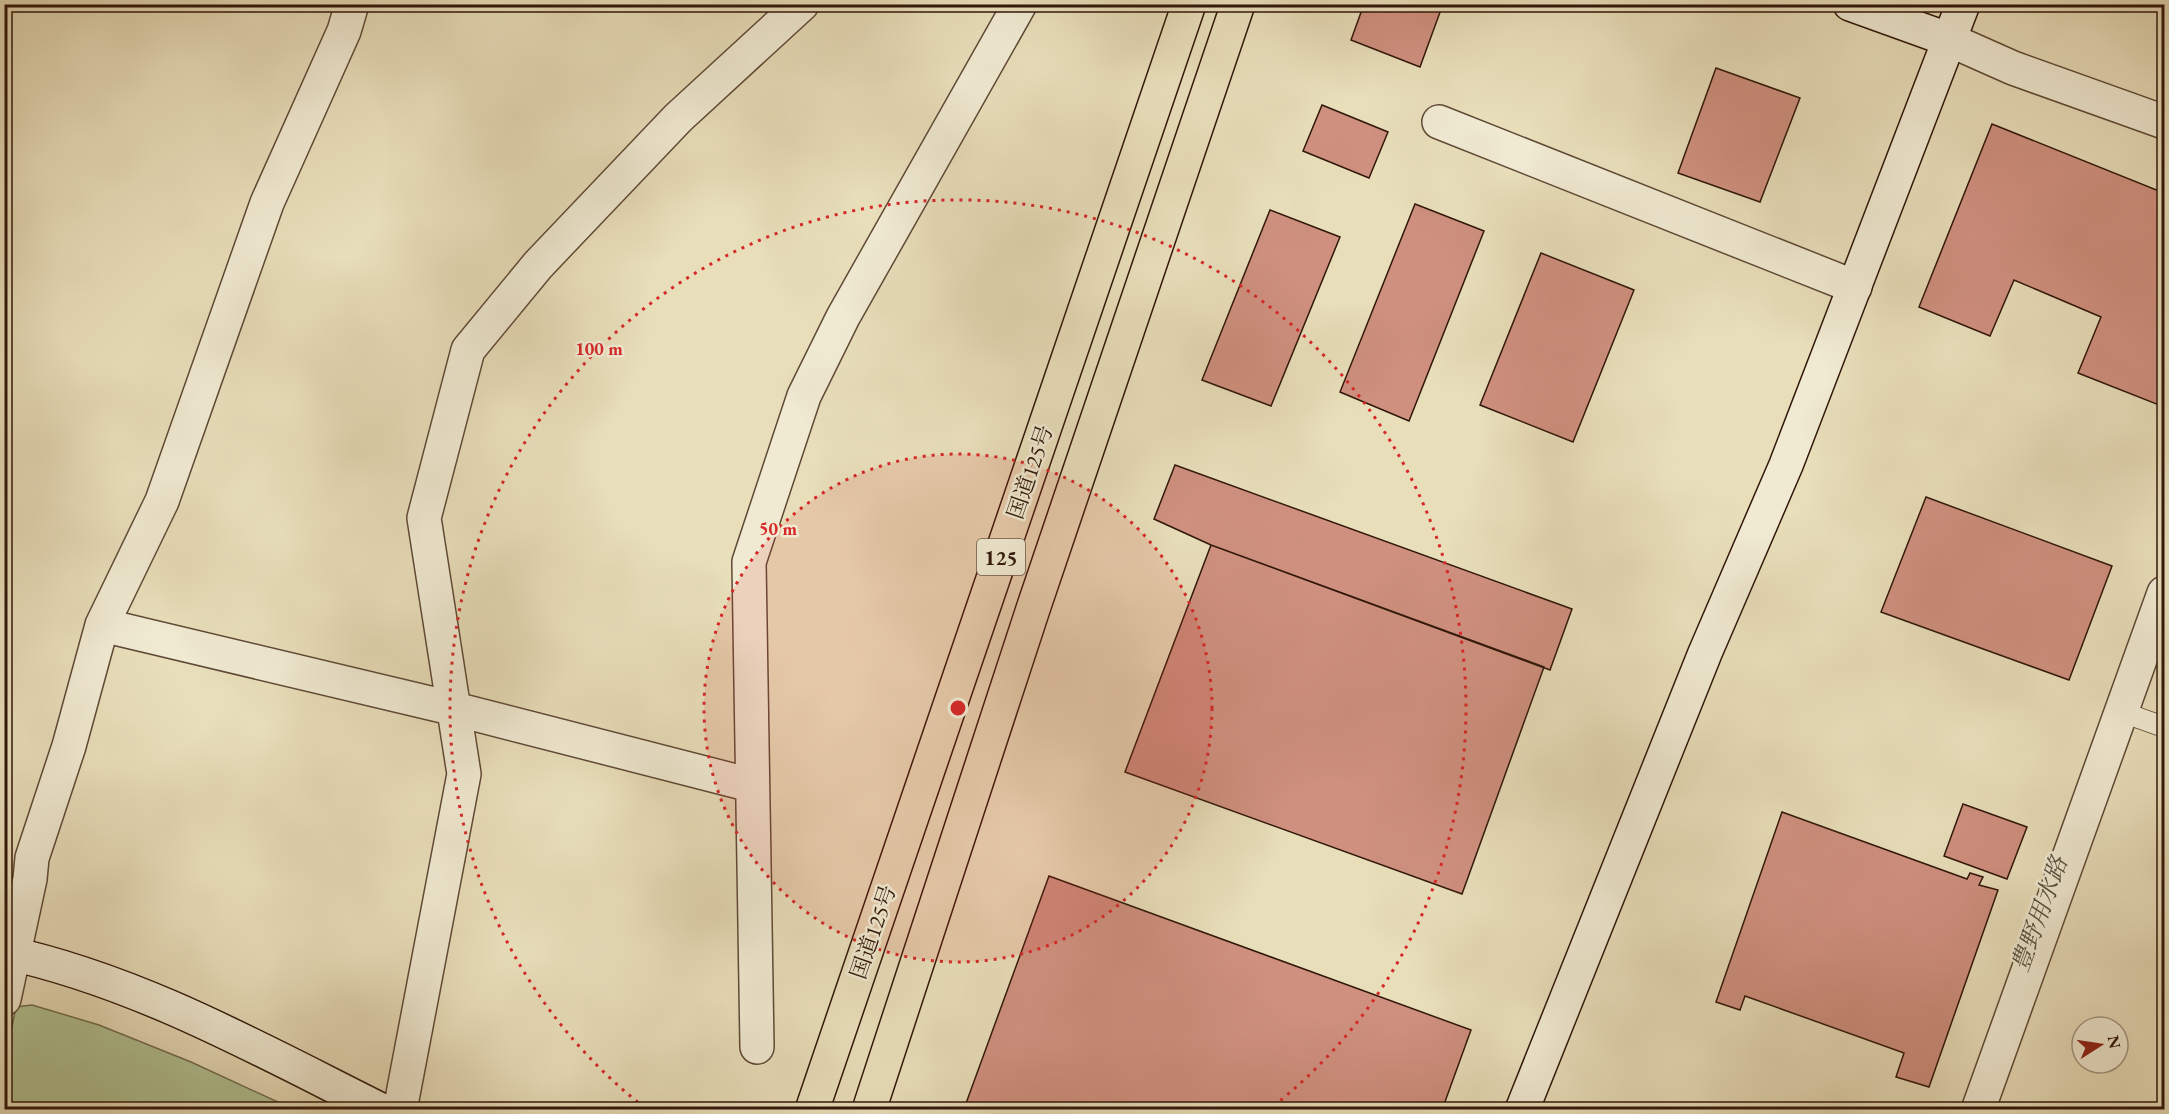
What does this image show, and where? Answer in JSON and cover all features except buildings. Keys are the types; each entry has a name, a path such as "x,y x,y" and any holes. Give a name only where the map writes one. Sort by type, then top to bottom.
{"highway":[{"name":"国道125号","path":"812,1110 1189,4"},
{"name":"国道125号","path":"868,1110 992,732 1238,4"}],"street":[{"path":"4,999 9,953 30,879 32,858 69,746 102,625 162,501 267,203 344,31 352,4"},
{"path":"400,1110 464,774 424,518 468,350 538,265 678,118 802,4"},
{"path":"757,1047 749,561 804,396 843,316 1020,4"},
{"path":"1850,4 1950,40 2013,68 2164,122"},
{"path":"1522,1110 1705,653 1786,465 1963,4"},
{"path":"1439,122 1855,287"},
{"path":"1978,1110 2164,592"},
{"path":"102,625 455,708 751,785"},
{"path":"9,953 106,981 195,1017 381,1110"}],"lane":[{"path":"2122,712 2164,727"}],"green space":[{"path":"32,1005 99,1025 191,1062 293,1109 5,1110 5,1061 16,1007"}],"water label":[{"name":"豊野用水路","path":"2039,914"}]}
